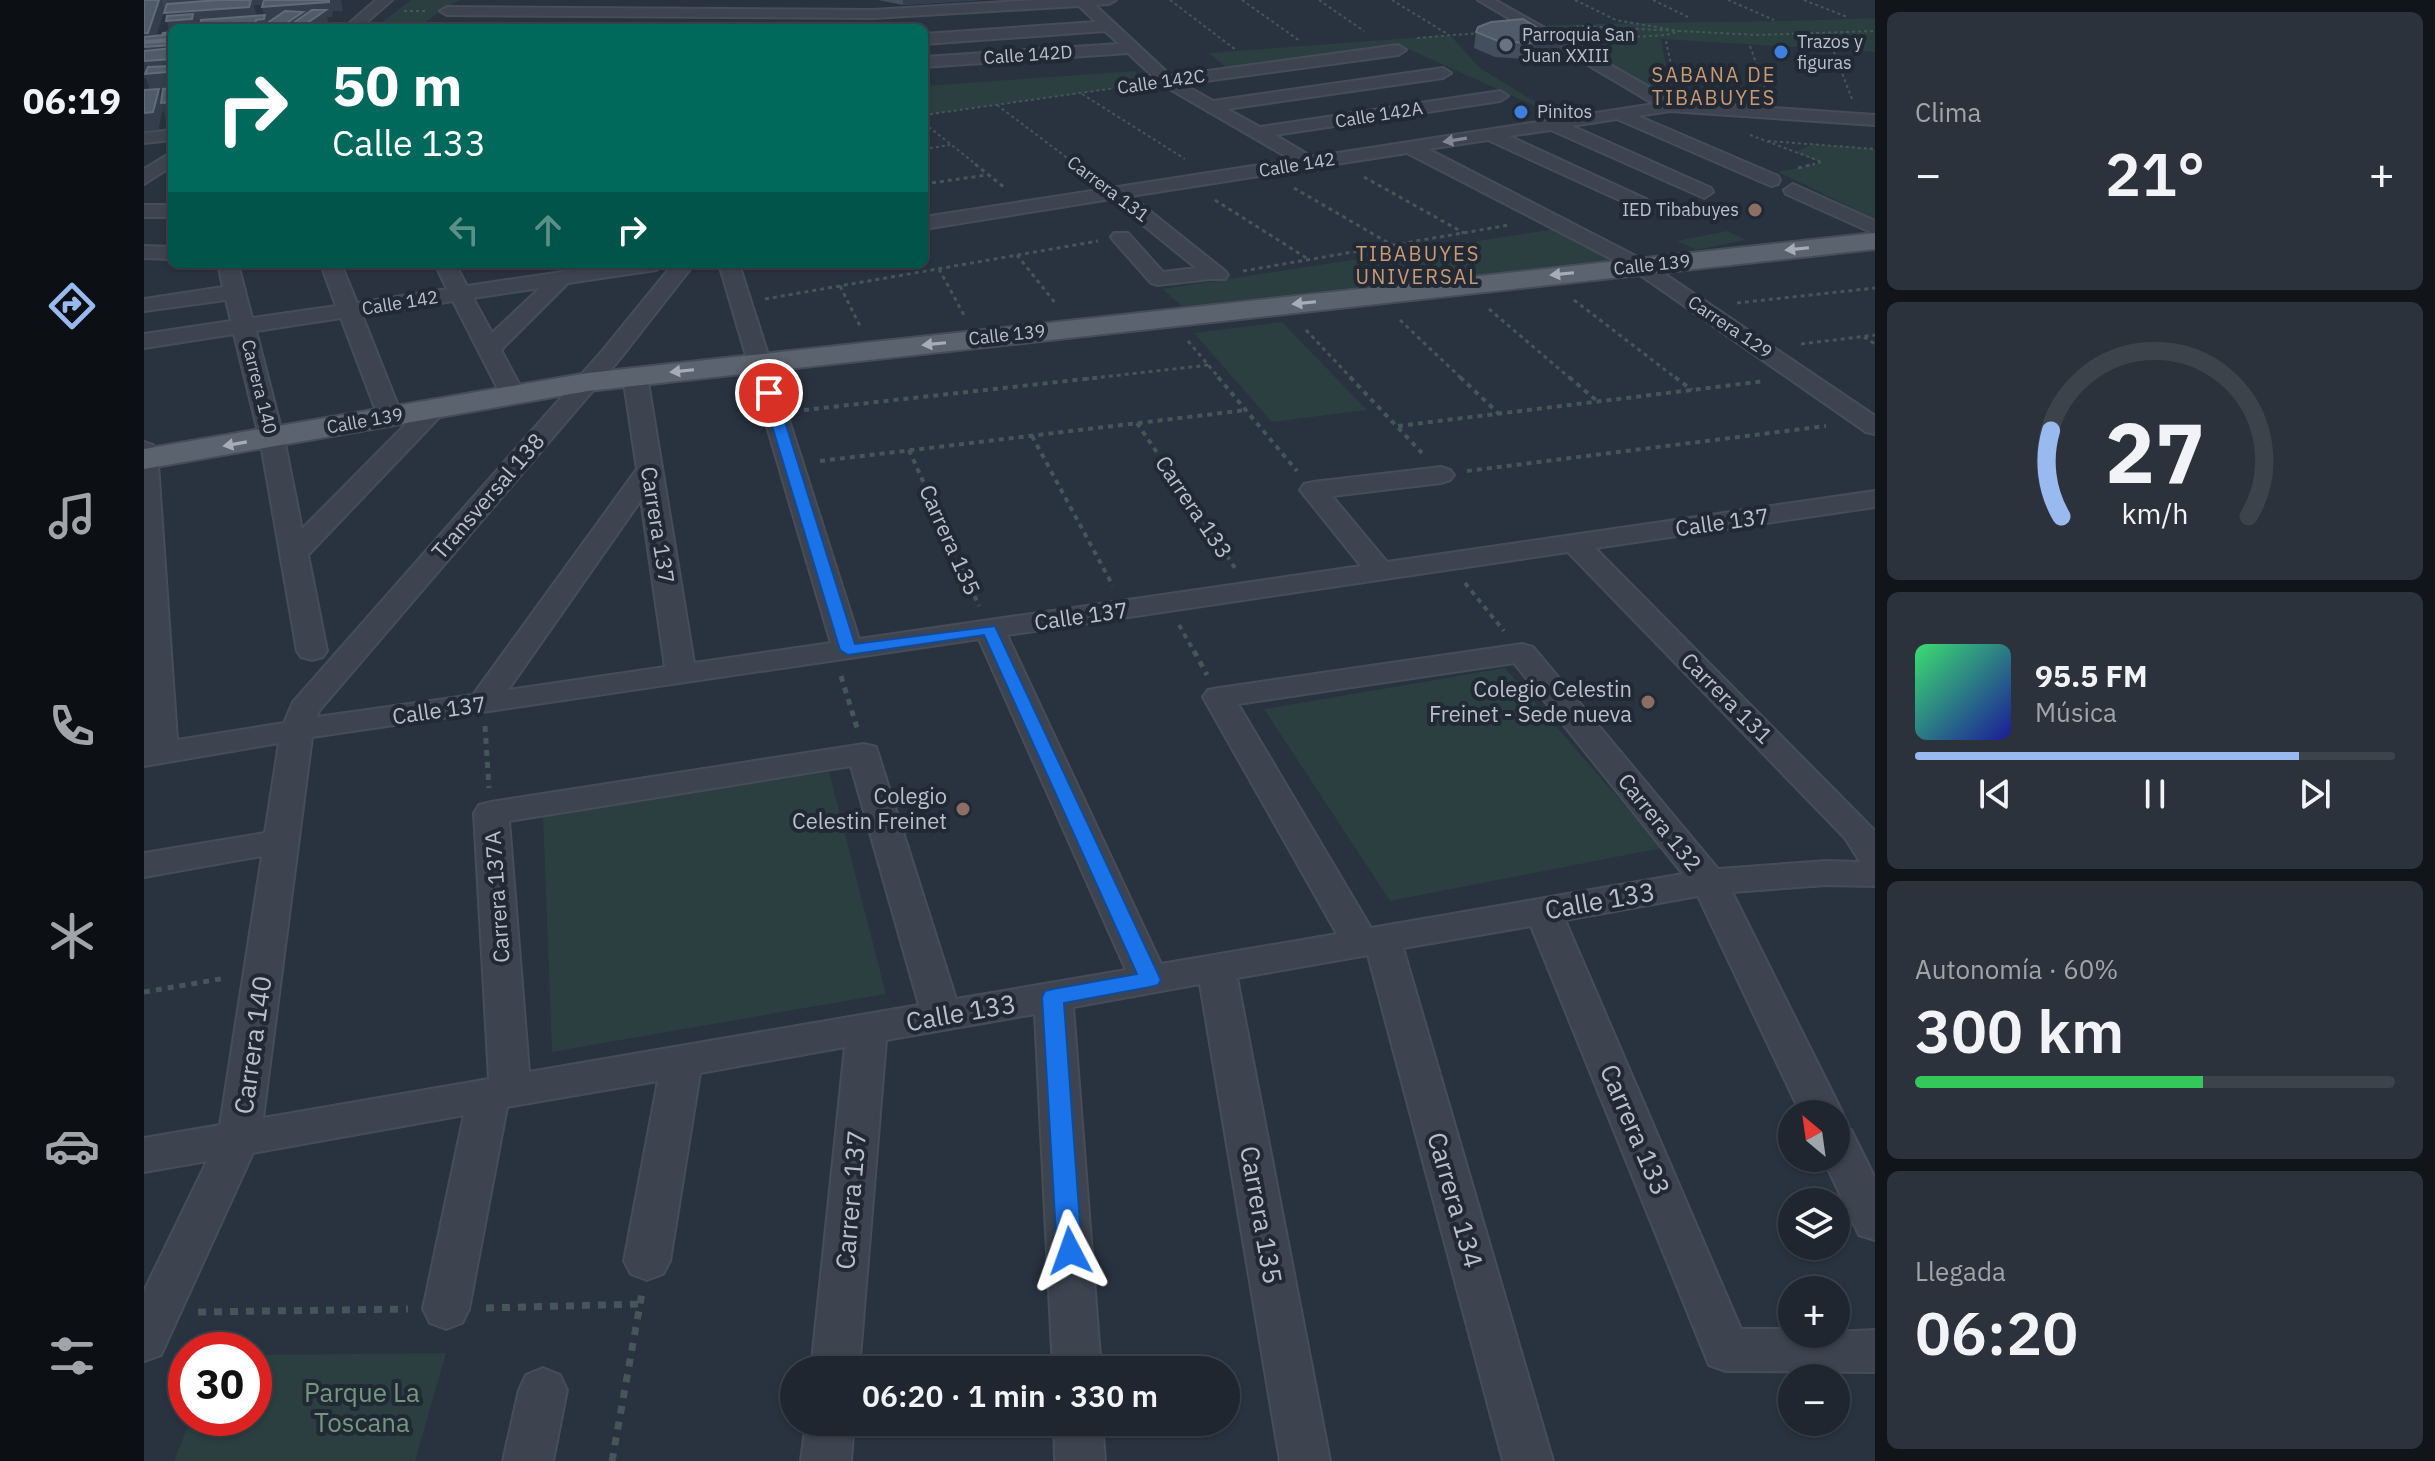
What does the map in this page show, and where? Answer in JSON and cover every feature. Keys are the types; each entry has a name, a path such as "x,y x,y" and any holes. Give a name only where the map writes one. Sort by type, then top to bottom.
{"main road":[{"name":"Calle 139","path":"144,459 635,376 1875,241"}],"street":[{"path":"144,3 182,0"},
{"path":"356,24 385,0"},
{"path":"535,24 557,0"},
{"path":"447,11 545,12 626,6 692,6 763,7 819,14 901,13 1109,0"},
{"path":"1485,0 1675,106 1867,119"},
{"path":"1083,2 1163,78 1310,163"},
{"path":"928,39 1109,26"},
{"name":"Calle 142D","path":"928,62 1132,48"},
{"name":"Calle 142C","path":"1163,78 1398,50"},
{"path":"1163,78 1220,70 1208,61 1176,64"},
{"path":"1211,106 1443,73"},
{"name":"Calle 142A","path":"1257,133 1500,96"},
{"name":"Calle 142","path":"928,222 1675,106"},
{"path":"1619,114 1771,180"},
{"path":"1802,115 1810,133"},
{"path":"1552,124 1704,192"},
{"path":"1490,134 1639,203"},
{"path":"144,138 168,135"},
{"name":"Carrera 129","path":"1410,147 1640,266 1871,424"},
{"path":"144,178 168,160"},
{"path":"1793,190 1875,228"},
{"name":"Carrera 131","path":"1115,193 1216,274"},
{"path":"144,211 168,211"},
{"path":"1121,237 1158,279 1216,274"},
{"path":"144,252 168,253"},
{"name":"Carrera 140","path":"229,268 272,437 312,651"},
{"path":"333,268 390,416"},
{"path":"447,268 513,395"},
{"name":"Calle 142","path":"144,341 629,268"},
{"name":"Transversal 138","path":"297,730 311,698 588,382 681,268"},
{"path":"730,268 791,465 841,651"},
{"path":"489,349 562,278"},
{"path":"144,305 236,292"},
{"name":"Carrera 137","path":"635,376 681,674"},
{"path":"293,554 436,408"},
{"path":"144,450 153,754"},
{"path":"483,703 649,470"},
{"path":"1313,490 1441,475"},
{"path":"1313,490 1381,572"},
{"name":"Calle 137","path":"153,754 297,730 1875,499"},
{"name":"Carrera 131","path":"1574,543 1858,831 1875,858"},
{"path":"989,629 1150,980"},
{"path":"1219,697 1522,653"},
{"name":"Carrera 132","path":"1522,653 1709,882 1815,1100"},
{"name":"Carrera 134","path":"1219,697 1372,941 1528,1461"},
{"name":"Carrera 140","path":"150,1326 239,1138 297,730"},
{"path":"491,813 864,754 942,1016"},
{"name":"Carrera 137A","path":"446,1309 500,1093 491,813"},
{"path":"144,865 282,841"},
{"name":"Calle 133","path":"144,1155 1709,882 1826,873 1875,874"},
{"name":"Carrera 133","path":"1543,911 1726,1350 1875,1351"},
{"name":"Carrera 135","path":"1216,968 1305,1461"},
{"path":"1053,997 1076,1356"},
{"name":"Carrera 137","path":"836,1356 867,1029"},
{"path":"647,1261 682,1061"},
{"path":"1850,1171 1875,1222"},
{"path":"528,1461 543,1390"},
{"path":"826,1461 829,1436"},
{"path":"1079,1436 1080,1461"}],"path":[{"path":"1170,0 1236,51"},
{"path":"1242,0 1306,46"},
{"path":"1319,0 1366,33"},
{"path":"1392,0 1450,35"},
{"path":"1575,0 1616,20 1679,31"},
{"path":"1653,0 1690,18"},
{"path":"1728,0 1774,20"},
{"path":"1804,0 1847,17"},
{"path":"373,11 447,11"},
{"path":"1529,25 1757,35 1875,30"},
{"path":"1867,119 1834,52 1836,46 1875,30"},
{"path":"1556,41 1638,38 1679,31"},
{"path":"1666,41 1675,106"},
{"path":"1750,46 1773,113"},
{"name":"Calle 142C","path":"928,114 1163,78"},
{"path":"1081,93 1214,178"},
{"name":"Carrera 131","path":"996,105 1115,193"},
{"path":"928,126 1027,207"},
{"path":"1749,135 1822,162 1793,169"},
{"path":"1763,140 1875,149"},
{"path":"928,148 950,145"},
{"path":"1333,159 1465,233"},
{"path":"1263,170 1393,245"},
{"path":"928,183 988,175"},
{"path":"1187,182 1309,260"},
{"path":"1216,274 1549,219"},
{"path":"741,303 1121,237"},
{"path":"1017,255 1065,315"},
{"path":"939,269 969,326"},
{"path":"840,286 866,337"},
{"path":"1700,307 1875,288"},
{"path":"1566,294 1692,390"},
{"path":"1484,304 1598,402"},
{"path":"1392,312 1499,414"},
{"path":"1300,323 1441,475 1871,424"},
{"path":"1183,335 1313,490"},
{"path":"1761,349 1875,335"},
{"path":"1863,337 1875,344"},
{"path":"775,413 1209,365"},
{"path":"1398,427 1802,377"},
{"path":"791,465 1247,410"},
{"name":"Carrera 133","path":"1137,423 1251,591"},
{"path":"1032,436 1125,609"},
{"name":"Carrera 135","path":"909,450 989,629"},
{"path":"1447,562 1522,653"},
{"path":"1166,603 1219,697"},
{"path":"841,651 864,754"},
{"name":"Carrera 137A","path":"483,703 491,813"},
{"path":"144,992 263,971"},
{"path":"150,1326 446,1309 640,1304 612,1461"}],"green space":[{"path":"411,0 460,0 442,9 424,24 379,24"},
{"path":"1875,18 1875,52 1661,39 1672,101 1546,25 1793,21"},
{"path":"1450,35 1480,68 1564,119 1404,47 1230,71 1209,53"},
{"path":"1134,71 1146,84 928,114 928,86"},
{"path":"1814,144 1875,149 1875,219 1778,172 1821,163 1795,152"},
{"path":"1555,229 1618,259 1182,306 1162,289"},
{"path":"1727,231 1746,240 1696,250 1677,241"},
{"path":"1282,322 1367,410 1272,422 1194,333"},
{"path":"1505,668 1662,848 1390,901 1264,709"},
{"path":"829,772 886,994 552,1052 543,815"},
{"name":"Parque La Toscana","path":"446,1353 415,1461 174,1461 184,1436 272,1436 272,1355"}],"building":[{"path":"144,0 159,0 148,33 144,33"},
{"path":"251,0 249,7 164,13 167,4"},
{"path":"264,0 329,0 329,2 262,7"},
{"path":"312,10 326,10 306,24 292,24"},
{"path":"285,11 303,12 285,24 266,24"},
{"path":"193,14 192,19 166,21 167,16"},
{"path":"265,15 264,19 256,20 255,24 200,24 201,20"},
{"path":"1523,19 1560,41 1498,41 1476,32 1478,27 1491,22"},
{"path":"168,34 168,39 144,41 144,37"},
{"path":"168,41 168,45 144,47 144,43"},
{"path":"168,48 168,59 144,61 144,51"},
{"path":"168,66 168,70 145,74 148,67"},
{"path":"168,88 168,102 161,103 163,89"},
{"path":"159,89 153,112 144,113 144,90"}],"place":[{"name":"Parroquia San Juan XXIII","path":"1506,45"},
{"name":"Trazos y figuras","path":"1781,52"},
{"name":"Pinitos","path":"1521,112"},
{"name":"IED Tibabuyes","path":"1755,210"},
{"name":"Colegio Celestin Freinet - Sede nueva","path":"1648,702"},
{"name":"Colegio Celestin Freinet","path":"963,809"}],"district":[{"name":"SABANA DE TIBABUYES","path":"1714,86"},
{"name":"TIBABUYES UNIVERSAL","path":"1418,266"}],"route":[{"path":"769,393 848,650 989,629 1150,980 1053,997 1070,1251"}]}
